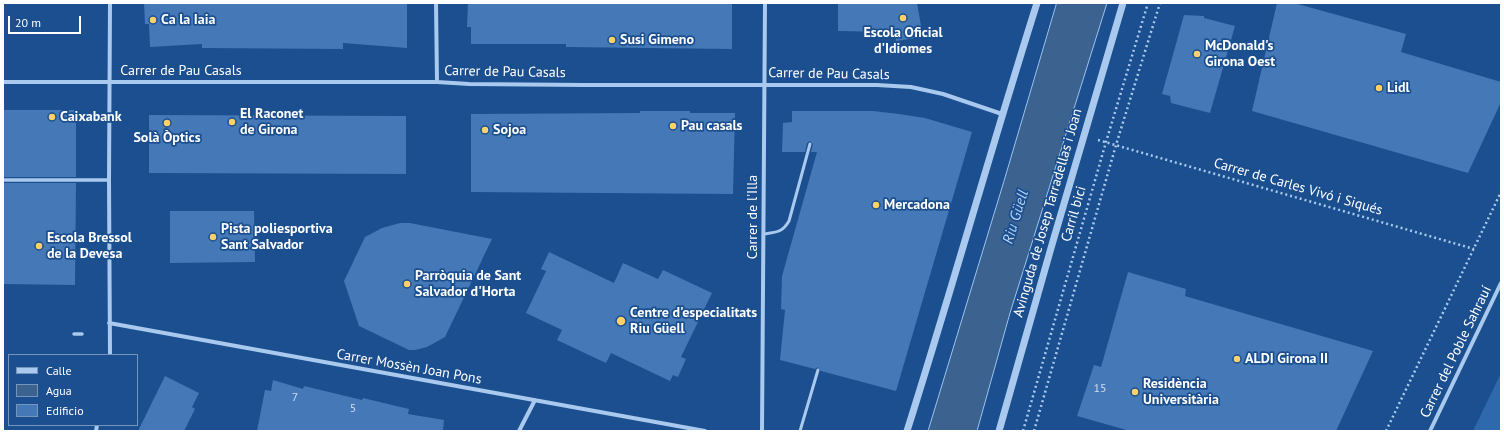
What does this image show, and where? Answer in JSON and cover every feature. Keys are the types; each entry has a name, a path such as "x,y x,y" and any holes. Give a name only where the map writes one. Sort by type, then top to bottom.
{"street":[{"path":"110,3 110,354"},
{"path":"436,3 437,82"},
{"name":"Carrer de l'Illa","path":"762,431 765,84 764,3"},
{"path":"907,431 940,327 1002,114 1037,3"},
{"name":"Avinguda de Josep Tarradellas i Joan","path":"999,431 1051,248 1124,3"},
{"name":"Carrer de Pau Casals","path":"3,82 437,82 515,84 877,85 911,87 943,94 1002,114"},
{"path":"3,180 109,180"},
{"name":"Carrer del Poble Sahrauí","path":"1430,431 1501,283"},
{"name":"Carrer Mossèn Joan Pons","path":"109,323 705,431"},
{"path":"74,334 82,334"},
{"path":"519,431 535,400"}],"lane":[{"path":"764,234 784,229 789,221 810,144"},
{"path":"800,431 818,370"}],"path":[{"name":"Carril bici","path":"1023,431 1106,142 1148,3"},
{"path":"1034,431 1116,145 1160,3"},
{"name":"Carrer de Carles Vivó i Siqués","path":"1116,145 1474,249"},
{"path":"1386,431 1501,192"}],"shaded area":[{"path":"1501,373 1501,431 1473,431"}],"water":[{"name":"Riu Güell","path":"1057,3 1107,3 1010,313 977,431 928,431 1004,181"}],"building":[{"path":"144,3 407,3 407,48 343,43 343,49 202,48 202,44 150,47 149,24 145,24"},
{"path":"468,3 732,3 732,49 566,47 566,44 471,44 471,27 467,27"},
{"path":"838,3 917,3 923,37 896,41 895,34 888,35 888,32 838,31"},
{"name":"Lidl","path":"1277,3 1294,3 1406,34 1401,52 1501,82 1501,102 1468,173 1252,111"},
{"path":"1184,15 1204,16 1204,18 1235,26 1210,113 1171,103 1170,96 1162,94"},
{"path":"3,110 76,110 76,177 3,177"},
{"path":"640,111 735,113 733,194 471,192 471,114 640,113"},
{"name":"Mercadona","path":"792,111 873,111 899,114 925,118 972,132 896,391 821,371 818,367 815,369 780,360 785,310 781,309 782,276 817,152 811,152 813,144 810,141 807,143 805,152 782,152 783,123 792,122"},
{"path":"149,115 406,116 406,174 149,173"},
{"name":"Escola Bressol de la Devesa","path":"3,183 76,183 75,285 3,284"},
{"name":"Pista poliesportiva Sant Salvador","path":"170,211 254,211 255,262 170,263"},
{"name":"Parròquia de Sant Salvador d'Horta","path":"400,223 410,223 492,239 445,337 427,347 415,350 409,350 359,326 344,281 365,237 382,228"},
{"name":"Centre d'especialitats Riu Güell","path":"549,252 614,283 623,263 658,279 663,270 712,293 681,357 686,359 678,377 673,375 670,381 611,353 606,363 557,340 562,330 526,313 546,271 541,269"},
{"name":"ALDI Girona II","path":"1128,272 1186,289 1185,296 1373,351 1336,431 1130,431 1077,416 1094,365 1101,367"},
{"path":"165,376 199,393 192,407 195,409 184,431 138,431"},
{"path":"273,380 303,389 304,386 362,400 363,398 409,409 408,414 444,420 443,431 257,431 265,390 271,391"}],"place":[{"name":"Escola Oficial d'Idiomes","path":"903,18"},
{"name":"Ca la Iaia","path":"153,20"},
{"name":"Susi Gimeno","path":"612,40"},
{"name":"McDonald's Girona Oest","path":"1197,54"},
{"name":"Lidl","path":"1379,88"},
{"name":"Caixabank","path":"52,117"},
{"name":"El Raconet de Girona","path":"232,122"},
{"name":"Solà Òptics","path":"167,123"},
{"name":"Pau casals","path":"673,126"},
{"name":"Sojoa","path":"485,130"},
{"name":"Mercadona","path":"876,205"},
{"name":"Pista poliesportiva Sant Salvador","path":"213,237"},
{"name":"Escola Bressol de la Devesa","path":"39,246"},
{"name":"Parròquia de Sant Salvador d'Horta","path":"407,284"},
{"name":"Centre d'especialitats Riu Güell","path":"621,321"},
{"name":"ALDI Girona II","path":"1237,359"},
{"name":"Residència Universitària","path":"1135,392"}]}
